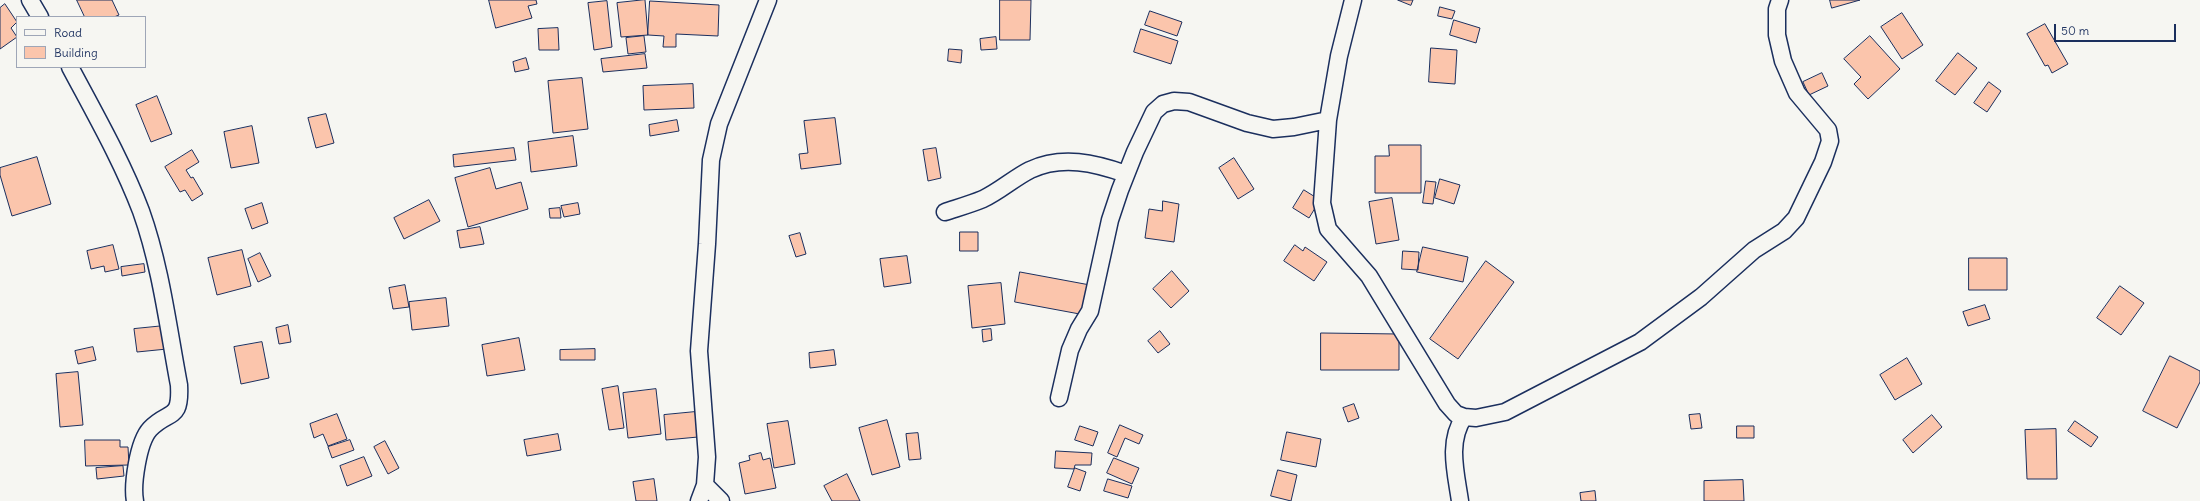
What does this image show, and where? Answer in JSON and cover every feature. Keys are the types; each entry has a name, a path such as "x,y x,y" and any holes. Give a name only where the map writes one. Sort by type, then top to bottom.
{"street":[{"path":"30,0 39,16"},
{"path":"699,501 705,485 707,457 699,351 711,160 719,124 768,0"},
{"path":"1353,0 1339,56 1328,120 1322,203 1328,229 1369,276 1447,404 1456,414 1464,417 1476,418 1505,412 1640,342 1701,297 1754,250 1784,231 1796,218 1823,162 1830,141 1828,130 1798,94 1783,61 1777,35 1777,9 1780,0"},
{"path":"71,68 113,151 140,211 157,264 179,386 180,401 175,414 149,430 142,442 137,471 135,501"},
{"path":"1059,398 1070,350 1079,329 1090,311 1110,220 1126,174 1154,112 1163,104 1174,101 1189,102 1247,123 1274,129 1294,127 1328,120"},
{"path":"945,212 983,199 1030,170 1047,164 1065,161 1086,162 1126,174"},
{"path":"1460,501 1454,461 1454,439 1457,427 1464,417"},
{"path":"705,485 721,501"}],"building":[{"path":"77,0 112,0 119,15 116,16 85,16"},
{"path":"489,0 536,0 537,4 528,6 532,18 496,28"},
{"path":"645,0 648,35 621,37 617,3"},
{"path":"1000,0 1031,0 1030,40 1000,40"},
{"path":"1398,0 1413,0 1411,5"},
{"path":"1830,0 1860,0 1832,8"},
{"path":"607,1 612,47 594,50 588,3"},
{"path":"650,1 719,5 718,36 676,34 676,47 663,47 664,36 648,35"},
{"path":"5,4 16,20 16,23 11,28 16,38 0,49 0,8"},
{"path":"1440,7 1455,11 1452,19 1438,16"},
{"path":"1150,11 1182,22 1177,36 1145,25"},
{"path":"1902,13 1923,45 1902,59 1881,27"},
{"path":"1454,20 1480,28 1476,43 1450,35"},
{"path":"2045,24 2068,64 2052,73 2048,65 2045,66 2027,34"},
{"path":"558,28 559,50 539,50 538,29"},
{"path":"1141,29 1178,41 1171,64 1134,52"},
{"path":"644,36 646,52 628,54 626,38"},
{"path":"1870,36 1900,69 1868,99 1854,84 1861,77 1844,59"},
{"path":"996,37 997,49 981,50 980,39"},
{"path":"1431,48 1457,50 1455,84 1429,82"},
{"path":"949,49 962,50 961,63 948,61"},
{"path":"1958,53 1977,68 1955,95 1936,81"},
{"path":"645,54 647,68 603,72 601,59"},
{"path":"526,58 529,69 515,72 513,62"},
{"path":"1822,73 1828,86 1809,95 1803,82"},
{"path":"582,78 588,129 553,133 548,81"},
{"path":"1989,82 2001,91 1987,112 1974,103"},
{"path":"693,84 694,108 644,110 643,86"},
{"path":"157,96 172,134 151,142 136,105"},
{"path":"326,114 334,143 316,148 308,118"},
{"path":"835,118 841,164 801,169 799,154 808,153 804,121"},
{"path":"677,120 679,131 650,136 649,125"},
{"path":"252,126 259,163 231,168 224,132"},
{"path":"573,136 577,166 531,172 528,142"},
{"path":"1389,145 1421,145 1421,193 1375,193 1375,156 1389,156"},
{"path":"514,148 516,160 454,167 453,155"},
{"path":"936,148 941,178 928,181 923,150"},
{"path":"192,150 199,162 186,170 191,178 193,177 203,194 192,201 185,190 180,192 165,167"},
{"path":"37,157 51,204 12,216 0,175 0,168"},
{"path":"1234,158 1254,189 1238,199 1219,168"},
{"path":"490,168 496,189 521,182 528,209 468,227 455,178"},
{"path":"1440,179 1460,185 1454,204 1435,198"},
{"path":"1426,181 1436,182 1433,204 1423,203"},
{"path":"1304,190 1320,200 1309,218 1293,208"},
{"path":"1392,198 1399,240 1376,244 1369,202"},
{"path":"429,200 440,221 404,239 394,218"},
{"path":"1163,201 1179,204 1174,242 1145,238 1149,209 1162,211"},
{"path":"262,203 268,223 252,229 245,209"},
{"path":"578,203 580,214 564,217 561,206"},
{"path":"560,208 561,218 550,218 549,209"},
{"path":"480,227 484,244 460,248 457,231"},
{"path":"960,232 978,232 978,251 960,251"},
{"path":"800,233 806,254 796,257 789,236"},
{"path":"113,245 119,269 105,272 104,266 91,269 87,251"},
{"path":"1295,245 1303,251 1305,247 1327,262 1314,281 1284,261"},
{"path":"1423,247 1468,257 1463,282 1417,272"},
{"path":"242,250 251,286 217,295 208,258"},
{"path":"1403,251 1419,252 1418,270 1402,269"},
{"path":"260,253 271,276 258,282 248,259"},
{"path":"907,256 911,283 884,287 880,259"},
{"path":"1969,258 2007,258 2007,290 1969,290"},
{"path":"1486,261 1514,282 1458,359 1430,339"},
{"path":"144,264 145,272 122,276 121,267"},
{"path":"1172,271 1189,291 1171,308 1153,289"},
{"path":"1020,272 1090,285 1085,315 1015,302"},
{"path":"1001,283 1005,324 972,328 968,286"},
{"path":"405,285 409,307 393,309 389,288"},
{"path":"2120,286 2144,303 2121,335 2097,318"},
{"path":"446,298 449,326 412,330 409,302"},
{"path":"1985,305 1990,319 1968,326 1963,312"},
{"path":"288,325 291,342 279,344 276,328"},
{"path":"164,326 167,349 137,352 134,329"},
{"path":"991,329 992,340 983,342 982,330"},
{"path":"1160,331 1170,344 1158,353 1148,341"},
{"path":"1321,333 1399,334 1399,370 1321,370"},
{"path":"519,338 525,370 487,376 482,345"},
{"path":"262,342 269,378 241,384 234,347"},
{"path":"93,347 96,360 78,364 75,351"},
{"path":"595,349 595,360 560,360 560,350"},
{"path":"834,350 836,365 810,368 809,353"},
{"path":"2170,356 2200,371 2200,382 2177,428 2143,411"},
{"path":"1907,358 1922,384 1895,400 1880,375"},
{"path":"78,372 83,425 60,427 56,374"},
{"path":"618,386 624,428 609,430 602,389"},
{"path":"656,389 661,434 628,438 623,393"},
{"path":"1354,404 1359,418 1348,422 1343,408"},
{"path":"695,412 698,437 666,440 664,415"},
{"path":"337,414 347,439 328,446 323,434 314,438 310,424"},
{"path":"1700,414 1702,428 1691,429 1689,415"},
{"path":"1932,415 1942,427 1913,453 1903,440"},
{"path":"887,420 900,467 872,475 859,428"},
{"path":"788,421 795,464 774,468 767,424"},
{"path":"2075,421 2098,437 2091,447 2068,431"},
{"path":"1120,425 1143,435 1139,444 1125,438 1117,457 1108,453"},
{"path":"1080,426 1098,432 1093,446 1075,440"},
{"path":"1737,426 1754,426 1754,438 1737,438"},
{"path":"2056,429 2057,479 2027,479 2025,430"},
{"path":"1287,432 1321,439 1316,467 1281,460"},
{"path":"918,433 921,459 909,460 906,434"},
{"path":"558,434 561,450 527,456 524,440"},
{"path":"85,440 120,440 120,447 128,447 129,465 86,466"},
{"path":"350,440 354,450 332,458 328,447"},
{"path":"385,441 399,468 388,474 374,447"},
{"path":"1056,451 1092,453 1091,465 1075,465 1074,469 1055,468"},
{"path":"761,453 763,460 770,458 776,488 745,494 739,463 750,460 749,456"},
{"path":"364,457 372,476 347,486 340,466"},
{"path":"1114,458 1139,468 1132,484 1107,473"},
{"path":"123,466 124,476 97,479 96,468"},
{"path":"1075,468 1086,472 1080,491 1068,487"},
{"path":"1278,470 1297,475 1291,501 1271,496"},
{"path":"847,474 860,501 832,501 824,486"},
{"path":"654,479 657,501 636,501 633,482"},
{"path":"1108,479 1132,486 1128,498 1104,491"},
{"path":"1743,480 1744,501 1704,501 1704,481"},
{"path":"1595,491 1596,501 1581,501 1580,493"}]}
